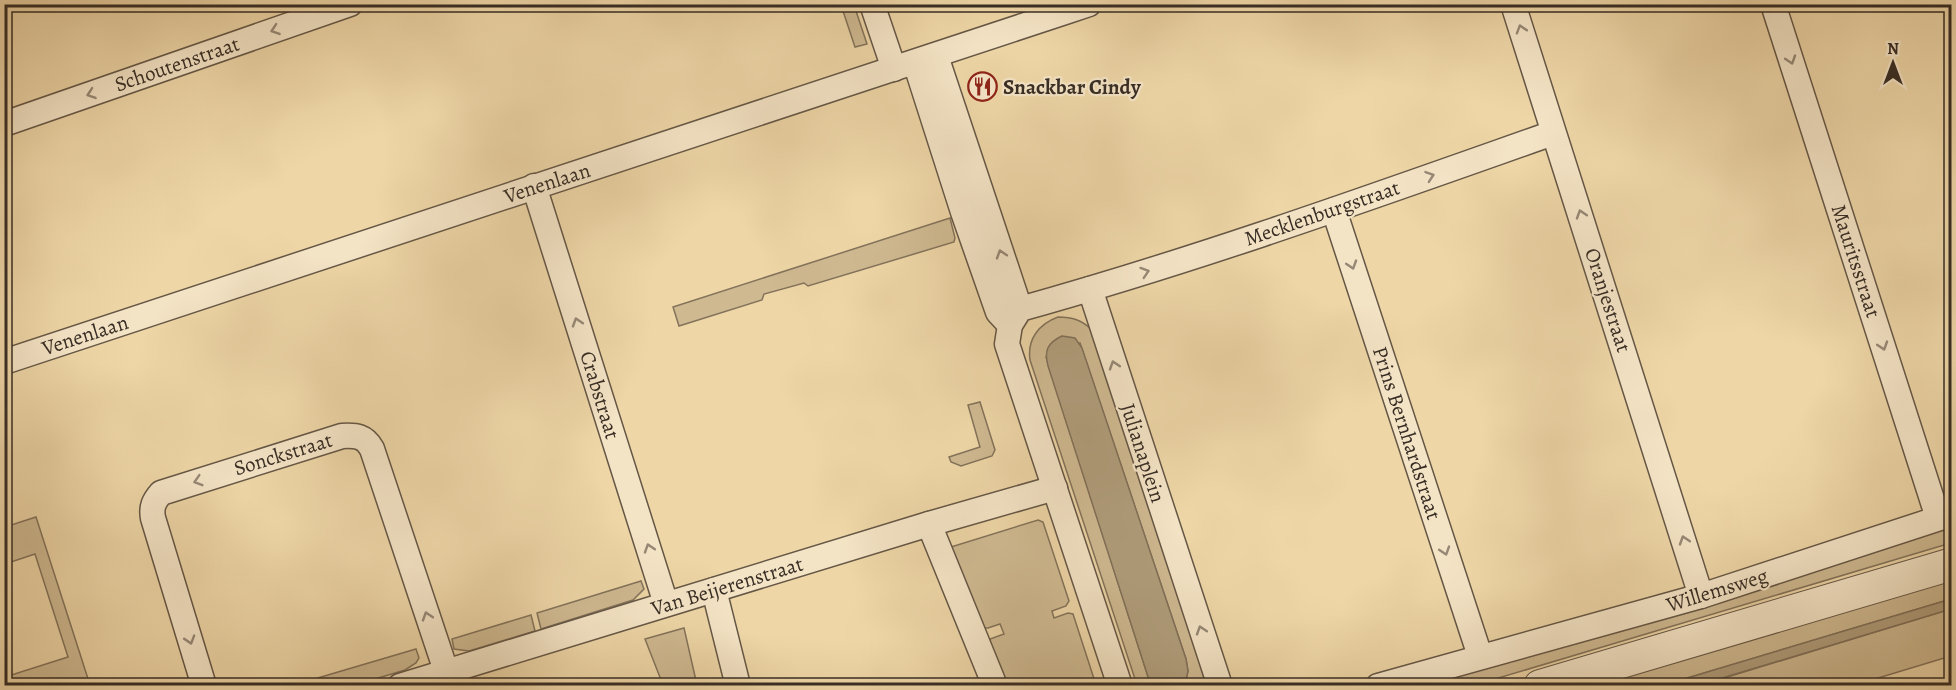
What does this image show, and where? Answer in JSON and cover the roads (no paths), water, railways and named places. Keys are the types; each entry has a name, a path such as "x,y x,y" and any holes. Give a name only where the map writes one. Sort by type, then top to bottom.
{"street":[{"name":"Schoutenstraat","path":"4,124 350,4"},
{"path":"872,4 915,62 998,312 1015,317 1090,290"},
{"name":"Venenlaan","path":"4,362 270,272 1089,4"},
{"name":"Oranjestraat","path":"1513,4 1701,596"},
{"name":"Mauritsstraat","path":"1773,4 1945,516"},
{"name":"Mecklenburgstraat","path":"1090,290 1334,210 1553,133"},
{"name":"Crabstraat","path":"534,186 666,604"},
{"name":"Prins Bernhardstraat","path":"1334,210 1480,656"},
{"name":"Julianaplein","path":"1090,290 1220,686"},
{"path":"1015,317 1007,344 1120,686"},
{"name":"Sonckstraat","path":"204,686 153,518 153,504 156,498 161,493 342,436 352,435 362,437 372,449 448,679"},
{"name":"Van Beijerenstraat","path":"400,686 448,679 666,604 1055,488"},
{"name":"Willemsweg","path":"1480,656 1701,596 1945,516"},
{"path":"930,524 995,686"},
{"name":"Willemsweg","path":"1540,686 1952,564"},
{"path":"714,590 738,686"},
{"path":"1378,686 1480,656"}],"place":[{"name":"Snackbar Cindy","path":"982,87"}]}
